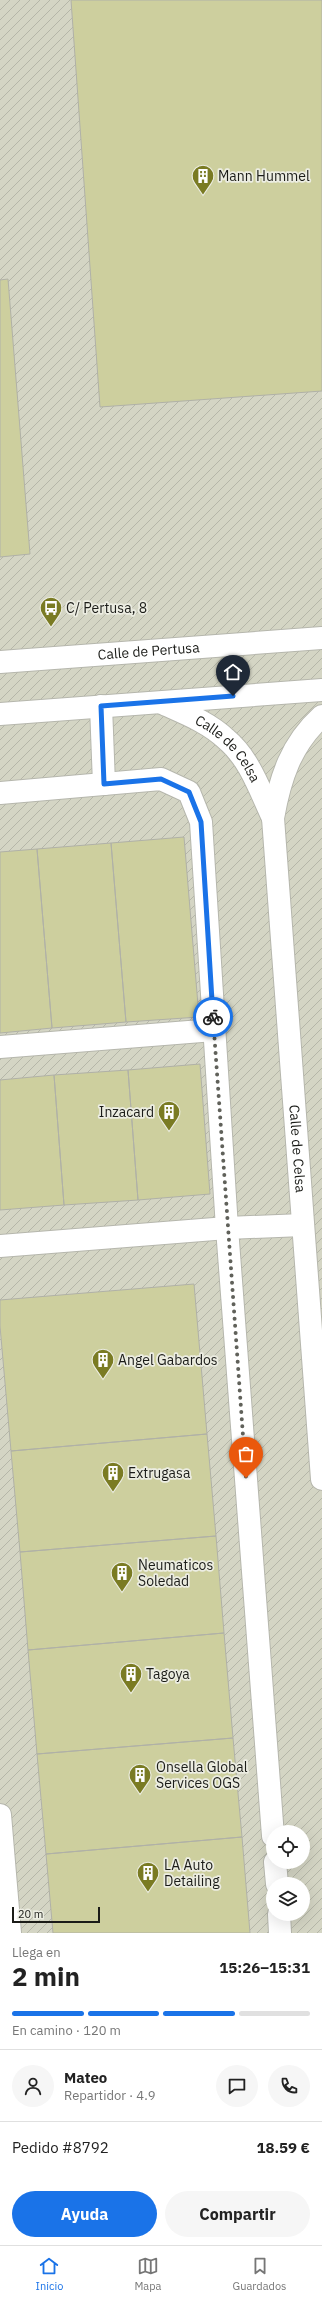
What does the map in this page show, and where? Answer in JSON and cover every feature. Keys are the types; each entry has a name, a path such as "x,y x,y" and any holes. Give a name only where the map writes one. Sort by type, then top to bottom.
{"street":[{"name":"Calle de Pertusa","path":"0,662 322,638"},
{"path":"0,714 322,690"},
{"name":"Calle de Celsa","path":"160,702 197,719 226,738 244,758 273,818"},
{"path":"101,706 104,784"},
{"name":"Calle de Celsa","path":"322,716 301,740 288,762 279,786 273,818 322,1479"},
{"path":"0,793 161,779 189,792 201,822 227,1228 272,1825"},
{"path":"0,1047 214,1030"},
{"path":"0,1246 227,1228 303,1225"},
{"path":"0,1815 10,1933"},
{"path":"279,1921 280,1933"}],"shaded area":[{"path":"0,0 322,0 322,1933 0,1933"}],"building":[{"name":"Mann Hummel","path":"71,0 322,0 322,391 100,407"},
{"path":"8,279 30,554 0,557 0,280"},
{"path":"184,837 199,1017 126,1022 111,843"},
{"path":"111,843 126,1022 52,1028 37,849"},
{"path":"37,849 52,1028 0,1033 0,852"},
{"name":"Inzacard","path":"200,1064 210,1194 138,1200 128,1070"},
{"path":"128,1070 138,1200 64,1205 54,1075"},
{"path":"54,1075 64,1205 0,1210 0,1080"},
{"name":"Angel Gabardos","path":"194,1284 207,1434 11,1451 0,1326 0,1300"},
{"name":"Extrugasa","path":"207,1434 216,1536 20,1552 11,1451"},
{"name":"Neumaticos Soledad","path":"216,1536 224,1633 28,1650 20,1552"},
{"name":"Tagoya","path":"224,1633 233,1738 37,1754 28,1650"},
{"name":"Onsella Global Services OGS","path":"233,1738 242,1837 46,1854 37,1754"},
{"name":"LA Auto Detailing","path":"242,1837 250,1933 53,1933 46,1854"}],"way so far":[{"path":"213,1017 246,1478"}],"place":[{"name":"Mann Hummel","path":"203,196"},
{"name":"C/ Pertusa, 8","path":"51,628"},
{"name":"Inzacard","path":"169,1132"},
{"name":"Angel Gabardos","path":"103,1380"},
{"name":"Extrugasa","path":"113,1492"},
{"name":"Neumaticos Soledad","path":"122,1592"},
{"name":"Tagoya","path":"131,1694"},
{"name":"Onsella Global Services OGS","path":"140,1794"},
{"name":"LA Auto Detailing","path":"148,1892"}],"route":[{"path":"213,1017 201,822 189,792 161,779 104,784 101,706 233,696"}]}
